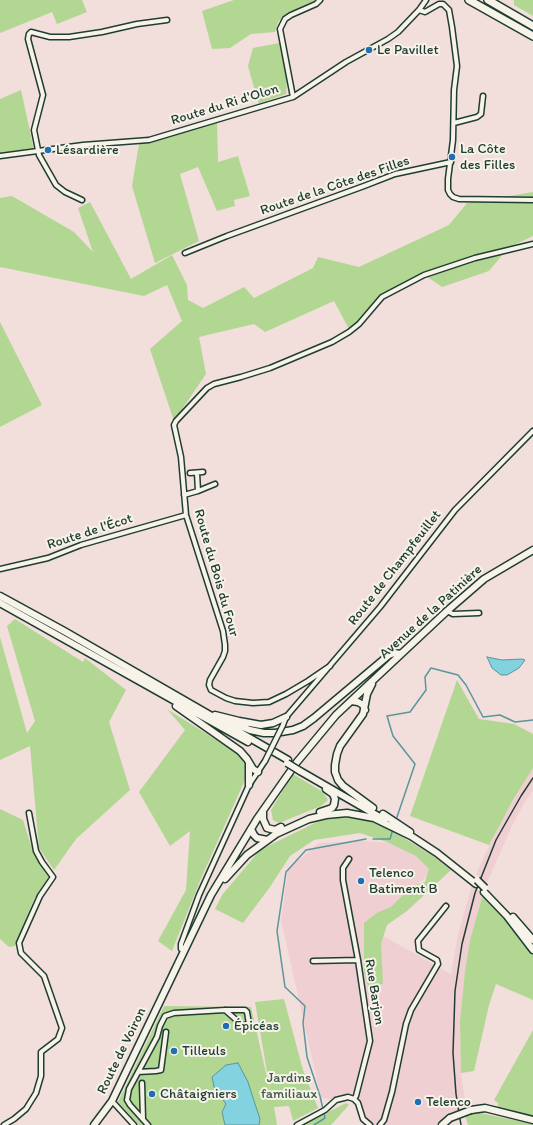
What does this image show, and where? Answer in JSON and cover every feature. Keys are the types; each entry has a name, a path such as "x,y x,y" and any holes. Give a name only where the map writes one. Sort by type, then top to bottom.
{"highway":[{"path":"469,0 533,36"},
{"path":"488,0 533,26"},
{"path":"495,15 506,25 533,41"}],"main road":[{"name":"Avenue de la Patinière","path":"211,895 263,811 297,762 336,715 447,611 484,579 533,550"},
{"path":"0,596 199,708 288,762"},
{"path":"0,603 145,685 375,809"},
{"path":"199,708 236,725 264,733 292,730 303,726 314,718 389,655 394,653 401,654"},
{"path":"375,679 367,694 364,714 340,746 335,760 335,772 338,780 342,786 375,809 439,850 476,882 533,940"},
{"path":"145,685 240,751 253,769 258,772"},
{"path":"351,701 358,702 363,705 365,710"},
{"path":"215,715 239,721 261,724 273,723 286,717"},
{"path":"249,763 249,785"},
{"path":"263,811 263,819 267,828 275,830 306,816 325,811 334,805 335,799 333,794 301,769"},
{"path":"301,769 411,836 476,882"},
{"path":"211,895 228,874 247,855 267,840 292,825 309,819 326,815 347,813 374,818 411,836"},
{"path":"252,829 254,835 258,838 267,840"},
{"path":"484,890 507,916 533,950"},
{"name":"Route de Voiron","path":"94,1125 112,1101 211,895"},
{"path":"509,914 533,944"},
{"path":"442,1125 450,1118 471,1110 485,1108 533,1120"}],"street":[{"path":"293,97 280,29 285,19 316,4 320,0"},
{"name":"Route du Ri d'Olon","path":"0,156 149,140 293,97 346,62 398,32 419,10 426,0"},
{"path":"419,10 425,12 439,4 444,4 449,10 457,66 454,90 454,123 448,190 450,194 459,199 533,200"},
{"path":"82,200 56,185 38,155 34,130 43,95 28,39 29,34 31,32 36,32 50,37 69,37 167,20"},
{"path":"454,123 477,117 481,114 483,96"},
{"name":"Route de la Côte des Filles","path":"185,253 395,174 451,162"},
{"name":"Route du Bois du Four","path":"330,666 308,682 269,702 253,703 235,701 211,690 209,686 210,680 225,651 224,638 186,515 181,457 174,425 207,388 214,384 270,368 332,342 359,324 382,297 424,275 475,258 533,244"},
{"name":"Route de Champfeuillet","path":"184,950 181,949 181,944 199,896 249,785 265,761 286,717 380,607 455,510 533,431"},
{"path":"190,473 203,472"},
{"name":"Route du Bois du Four","path":"197,473 198,491"},
{"name":"Route du Bois du Four","path":"184,495 214,484"},
{"name":"Route de l'Écot","path":"0,569 48,558 81,545 186,515"},
{"path":"447,611 453,614 479,613"},
{"path":"4,1125 14,1120 26,1109 36,1093 41,1076 41,1052 58,1039 62,1028 44,976 21,953 19,943 40,896 53,877 36,851 29,813"},
{"name":"Rue Barjon","path":"349,859 343,868 343,880 358,960 370,1041 354,1099"},
{"path":"380,1125 384,1120 392,1092 406,1024 411,1010 438,964 437,960 419,950 418,941 446,906"},
{"path":"313,961 358,960"},
{"path":"148,1125 127,1100 129,1089 156,1037 165,1016 174,1013 225,1010 245,1010 247,1012 249,1024 242,1025 225,1010"},
{"path":"138,1072 156,1072 161,1070 166,1032"},
{"path":"142,1083 143,1119"},
{"path":"297,1125 323,1111 336,1100 348,1097 354,1099 358,1104 363,1119 370,1125"},
{"path":"112,1101 134,1125"}],"shaded area":[{"path":"533,768 533,790 524,803 511,828 486,885 476,874 502,819"},
{"path":"362,841 420,845 451,870 436,869 415,886 398,905 379,911 372,920 369,928 451,974 458,935 472,885 483,894 470,940 460,1021 461,1073 466,1108 443,1119 437,1125 370,1125 363,1119 358,1104 348,1097 336,1100 321,1098 281,920 288,869 319,843"}],"green space":[{"path":"0,0 82,0 87,12 57,24 52,12 0,33"},
{"path":"234,0 315,0 283,16 278,22 275,32 251,34 230,48 212,49 202,11"},
{"path":"514,0 533,0 533,16 514,5"},
{"path":"279,43 287,77 286,94 260,103 258,102 248,66 253,48"},
{"path":"21,90 34,150 0,155 0,99"},
{"path":"217,121 218,162 238,156 250,196 234,200 235,206 217,211 198,167 180,174 199,241 155,263 132,186 139,144 169,137"},
{"path":"533,192 533,236 508,248 489,271 442,287 423,274 384,299 349,329 334,301 265,332 254,324 199,337 206,374 174,421 150,349 182,321 167,285 144,296 0,267 0,198 12,196 74,232 93,252 78,208 90,202 131,279 172,255 187,285 188,300 203,308 244,287 254,298 313,268 318,257 359,267 449,225 467,203"},
{"path":"0,322 42,405 0,427"},
{"path":"15,619 83,662 85,658 126,690 109,722 130,790 76,839 54,870 39,848 30,746 0,760 0,637 27,733 35,721 7,626"},
{"path":"457,680 479,719 514,724 533,734 533,768 513,800 489,845 410,816"},
{"path":"167,709 240,755 247,769 244,782 200,881 172,951 158,941 186,890 190,831 170,846 139,792 185,730"},
{"path":"293,774 323,792 328,800 321,806 279,823 273,820 271,810"},
{"path":"0,809 23,820 33,852 50,875 34,899 15,946 9,947 0,939"},
{"path":"358,817 388,828 431,855 451,870 407,911 387,925 381,944 383,984 368,986 364,972 364,923 378,912 391,907 412,886 425,882 429,869 416,856 387,842 360,833 314,840 290,856 270,887 243,923 215,909 222,895 260,850 325,818"},
{"path":"483,894 533,954 533,1000 496,984 489,1005 474,1071 461,1073 460,1021 465,971 470,940"},
{"name":"Jardins familiaux","path":"284,999 303,1070 318,1108 293,1121 289,1106 274,1107 277,1125 139,1125 118,1102 164,1006 251,1007 271,1095 255,1002"},
{"path":"533,1030 533,1117 498,1109 498,1103 494,1100"},
{"path":"346,1103 349,1105 331,1125 303,1125"},
{"path":"470,1112 533,1125 468,1125 465,1115"}],"water":[{"path":"487,657 502,660 525,660 519,668 507,675 501,675 492,668"},
{"path":"238,1063 248,1082 260,1119 259,1125 225,1125 222,1112 226,1104 214,1087 212,1077 226,1065"}],"waterway":[{"path":"397,817 415,764 393,736 387,716 410,712 426,690 425,677 431,668 458,675 466,685 483,717 500,715 515,722 533,720"},
{"path":"373,839 390,839 393,829"},
{"path":"314,1125 325,1118 320,1096 307,1057 303,1023 305,1006 285,987 277,931 286,872 306,850 366,839"}],"railway":[{"path":"461,1125 456,1094 453,1053 455,991 462,944 475,893 496,840 533,778"}],"place":[{"name":"Le Pavillet","path":"369,50"},
{"name":"Lésardière","path":"48,150"},
{"name":"La Côte des Filles","path":"452,157"},
{"name":"Telenco Batiment B","path":"361,881"},
{"name":"Épicéas","path":"226,1026"},
{"name":"Tilleuls","path":"174,1051"},
{"name":"Châtaigniers","path":"152,1094"},
{"name":"Telenco","path":"418,1102"}]}
